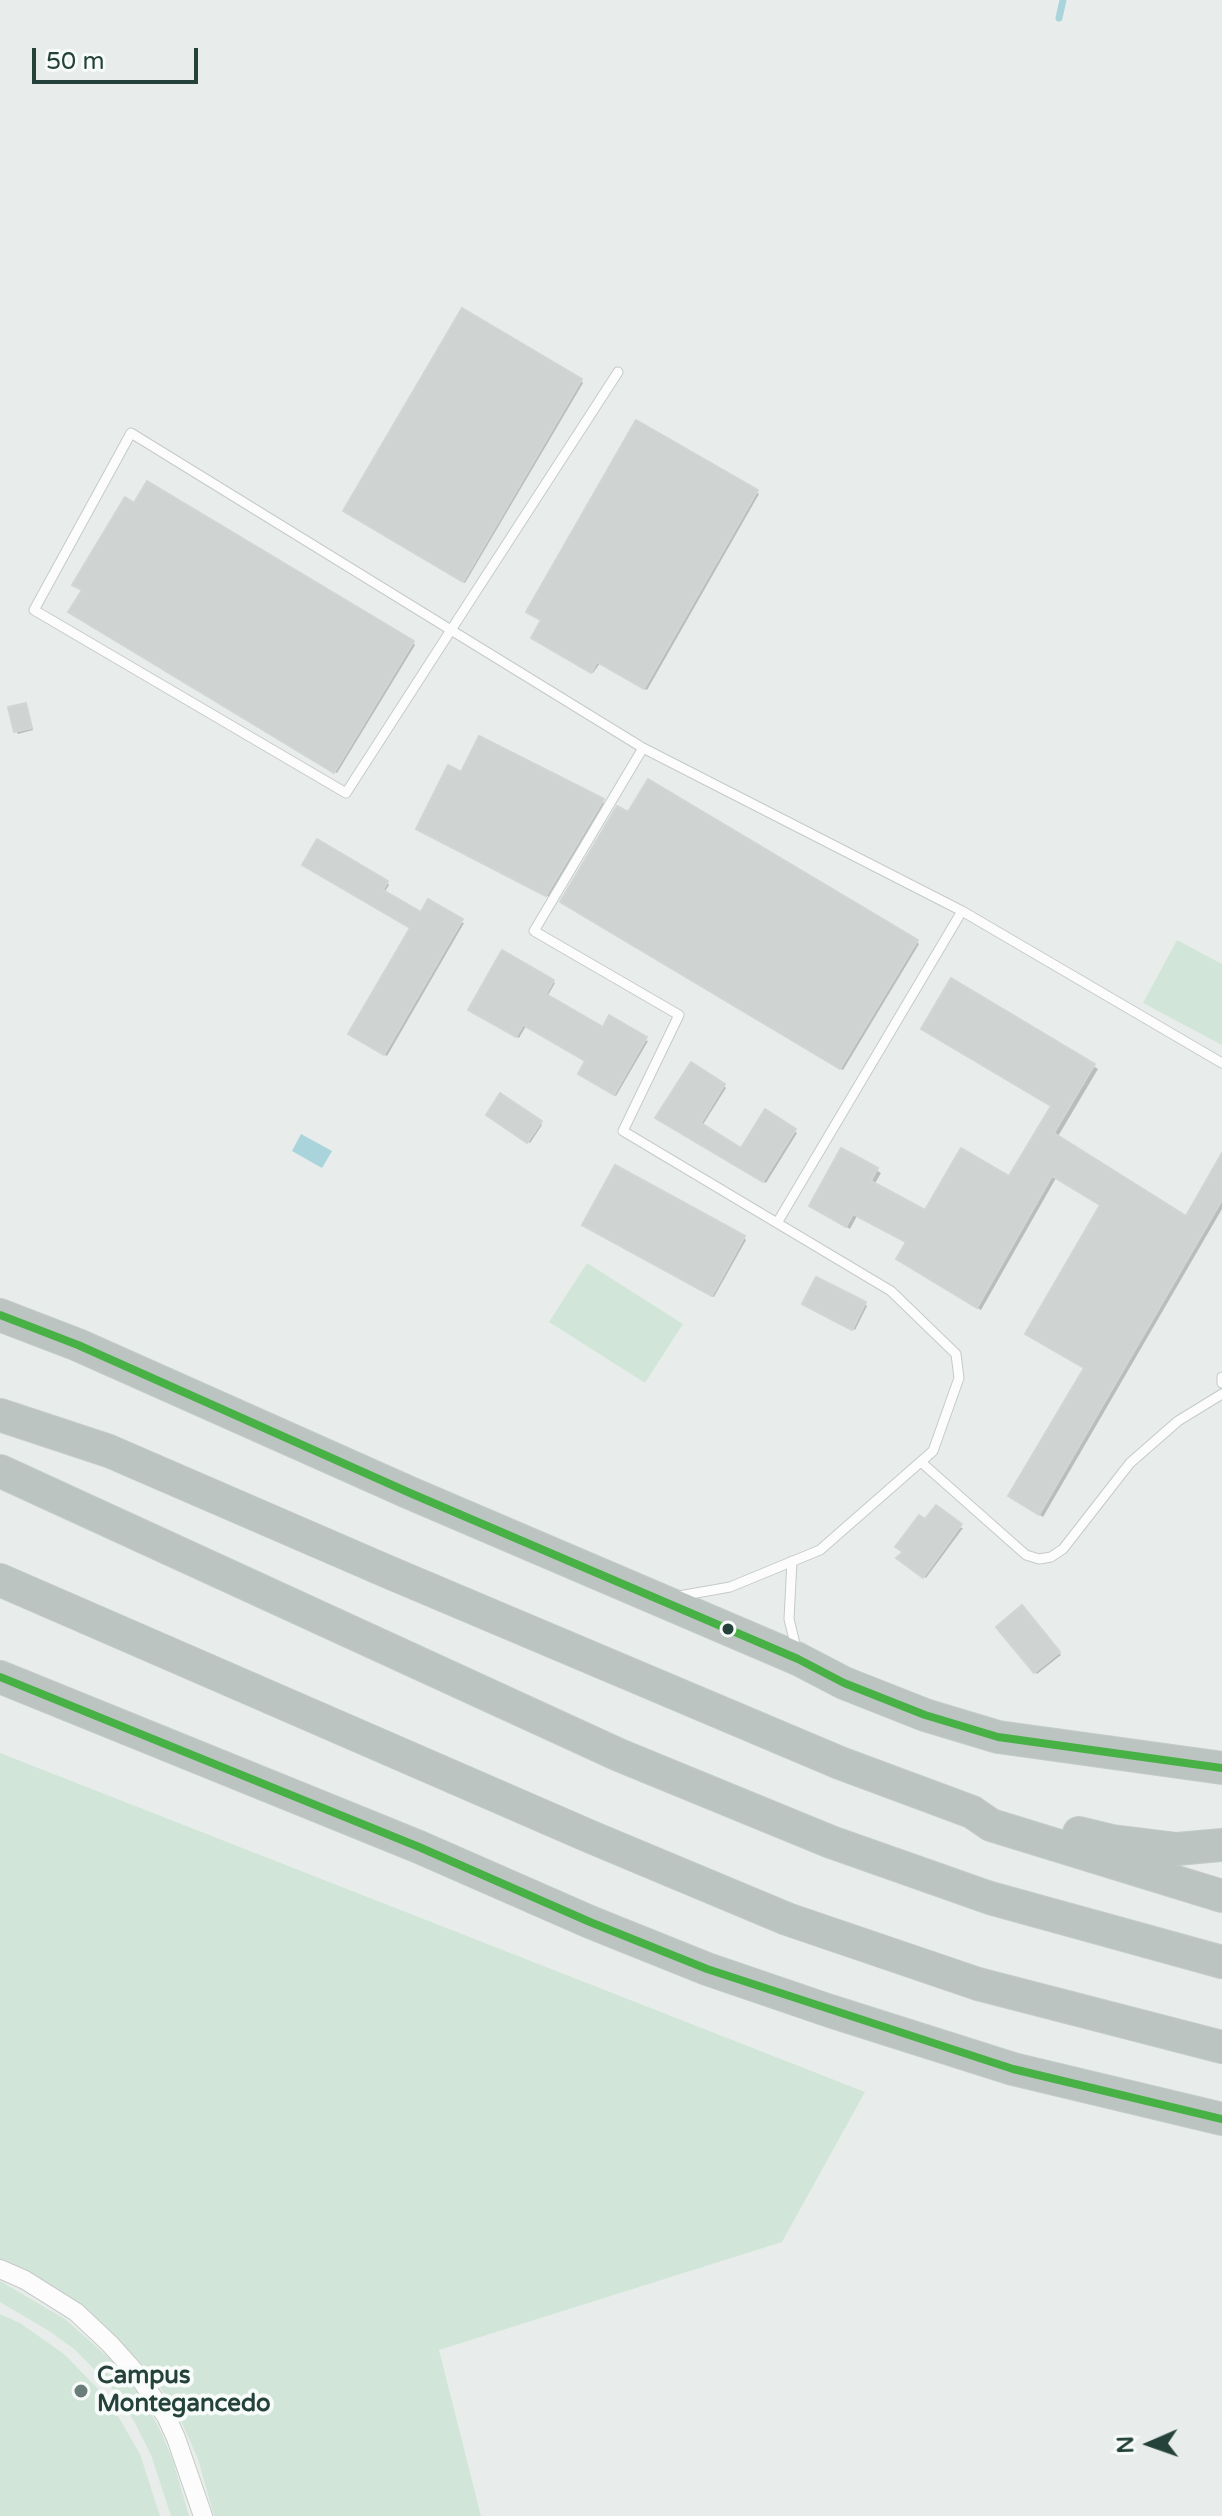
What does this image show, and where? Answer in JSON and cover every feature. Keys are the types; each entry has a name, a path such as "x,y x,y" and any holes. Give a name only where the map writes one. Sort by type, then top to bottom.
{"highway":[{"path":"0,1315 78,1345 410,1493 798,1659 844,1683 925,1715 998,1737 1222,1768"},
{"path":"0,1415 109,1451 840,1763 972,1812 991,1825 1222,1896"},
{"path":"0,1471 604,1749 831,1842 990,1898 1222,1962"},
{"path":"0,1580 562,1825 787,1919 978,1984 1222,2047"},
{"path":"0,1667 46,1694"},
{"path":"0,1677 707,1969 1013,2069 1222,2119"},
{"path":"972,1812 997,1807 1029,1821 1112,1841 1177,1849 1222,1845"}],"street":[{"path":"0,2269 25,2280 76,2312 136,2373 166,2416 203,2516"}],"lane":[{"path":"618,372 451,630 346,793 34,610 131,433 451,630 643,748 962,911 1222,1063"},
{"path":"643,748 534,931 679,1015 623,1131 891,1291 956,1354 959,1378 933,1451 820,1550 730,1587 658,1600"},
{"path":"777,1223 962,911"},
{"path":"921,1462 1026,1555 1039,1559 1051,1557 1063,1549 1130,1463 1178,1421 1222,1394"},
{"path":"792,1561 789,1619 798,1659"}],"green space":[{"path":"1177,940 1222,964 1222,1045 1143,1003"},
{"path":"587,1263 683,1324 645,1383 549,1322"},
{"path":"0,1753 865,2092 782,2242 439,2350 481,2516 214,2516 198,2459 177,2412 148,2370 89,2311 38,2277 0,2259"},
{"path":"0,2281 65,2319 109,2358 132,2385 161,2432 189,2516 171,2516 151,2455 134,2421 109,2384 74,2349 0,2302"},
{"path":"0,2314 20,2323 64,2354 108,2399 140,2454 160,2516 0,2516"}],"water":[{"path":"301,1134 332,1151 322,1168 292,1151"}],"building":[{"path":"462,308 582,379 463,582 343,511"},
{"path":"636,420 758,490 644,689 597,662 591,673 531,638 541,620 526,612"},
{"path":"147,481 414,641 334,773 68,612 82,590 72,585 125,497 134,503"},
{"path":"26,703 32,728 14,732 8,707"},
{"path":"479,736 604,799 546,896 416,829 448,765 461,772"},
{"path":"648,779 918,940 840,1069 560,902 617,806 628,812"},
{"path":"317,839 388,881 383,890 421,912 428,899 463,919 384,1055 348,1034 410,928 302,865"},
{"path":"502,950 554,980 546,994 603,1027 609,1015 647,1037 614,1095 578,1074 585,1061 523,1025 516,1037 468,1010"},
{"path":"951,978 1095,1064 1054,1133 1186,1216 1222,1153 1222,1200 1039,1515 1008,1496 1084,1368 1025,1334 1100,1205 1052,1176 977,1308 896,1259 906,1242 853,1214 846,1227 809,1206 841,1148 878,1168 871,1181 925,1210 961,1148 1009,1176 1051,1106 921,1029"},
{"path":"691,1062 725,1084 701,1123 741,1148 765,1109 796,1129 763,1182 655,1118"},
{"path":"500,1093 542,1121 527,1143 486,1115"},
{"path":"615,1165 745,1236 712,1296 582,1225"},
{"path":"816,1277 866,1302 852,1330 802,1304"},
{"path":"936,1505 962,1524 923,1578 896,1558 903,1552 895,1547 919,1515 925,1519"},
{"path":"1022,1605 1060,1652 1034,1673 996,1627"}],"waterway":[{"path":"1059,18 1063,0"}],"transit line":[{"path":"0,1315 78,1345 410,1493 798,1659 844,1683 925,1715 998,1737 1222,1768"},
{"path":"0,1677 419,1847 707,1969 1013,2069 1222,2119"}],"place":[{"name":"Campus Montegancedo","path":"81,2391"}]}
